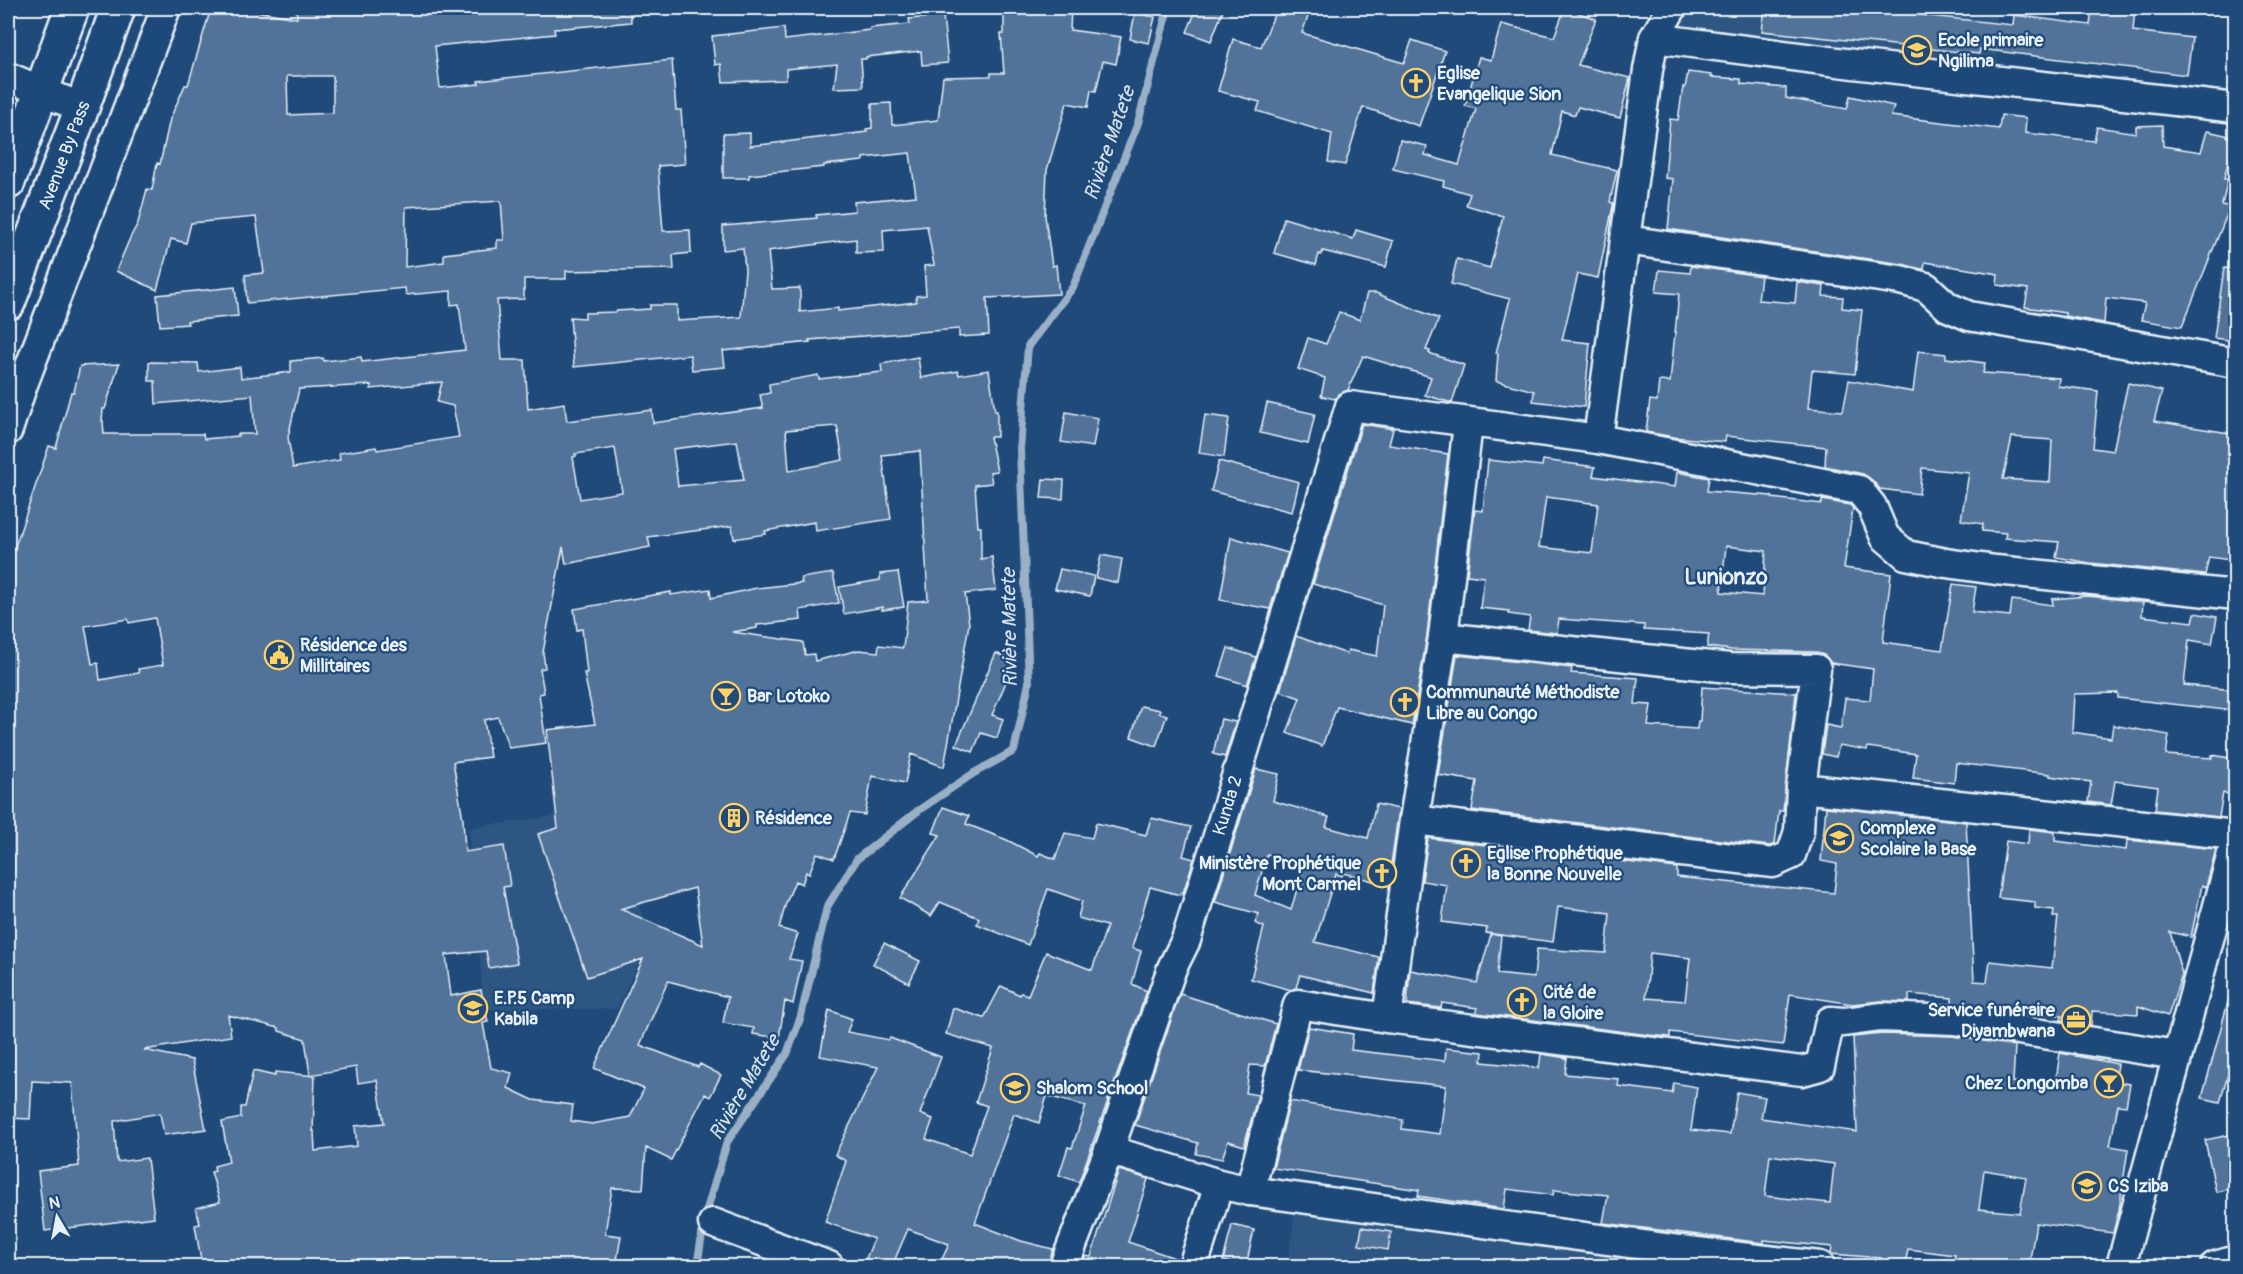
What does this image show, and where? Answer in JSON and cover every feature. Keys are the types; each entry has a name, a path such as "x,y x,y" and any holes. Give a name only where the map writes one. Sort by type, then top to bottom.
{"highway":[{"path":"8,182 72,8"},
{"name":"Avenue By Pass","path":"8,303 118,8"}],"street":[{"path":"8,430 22,387 166,8"},
{"path":"1598,439 1648,70 1654,38 1672,8"},
{"path":"1654,38 1853,64 2235,108"},
{"path":"8,77 82,108"},
{"path":"1626,240 1900,280 1926,286 1948,307 1969,316 2235,363"},
{"name":"Kunda 2","path":"1064,1266 1109,1150 1172,968 1186,940 1350,406 1468,424"},
{"path":"1387,1017 1414,820 1443,636 1468,424 1598,439 1859,490 1872,506 1885,537 1906,555 2008,572 2235,595"},
{"path":"1414,820 1773,862 1791,855 1799,831 1801,788 1816,669 1729,668 1443,636"},
{"path":"1801,788 2235,837 2230,883 2177,1055 2121,1266"},
{"path":"1250,1191 1298,1004 1802,1071 1820,1066 1830,1021 1844,1022 1881,1017 1954,1020 2177,1055"},
{"path":"1109,1150 1219,1184 1250,1191 1668,1248 1820,1266"},
{"path":"1193,1266 1219,1184"},
{"path":"713,1223 828,1266"},
{"path":"2215,1266 2235,1260"}],"shaded area":[{"name":"Ecole primaire Ngilima","path":"1685,8 1997,8 1998,71 1673,28"},
{"path":"592,811 652,933 617,1009 484,1009 469,828"},
{"path":"1295,1212 1728,1266 1287,1266"}],"building":[{"path":"211,8 239,8 297,18 296,8 345,8 345,12 386,8 484,8 484,12 522,8 630,8 631,22 554,29 555,34 435,46 440,88 479,84 478,81 672,60 676,110 681,110 685,164 658,166 663,231 690,230 691,253 673,255 674,269 566,271 566,279 524,279 524,299 497,300 502,360 525,360 528,409 564,403 567,421 652,410 653,423 763,408 760,395 770,393 769,384 818,375 819,379 882,372 881,364 918,357 921,378 958,371 959,375 989,370 995,411 997,411 997,437 990,437 997,471 990,472 992,483 975,485 978,527 981,527 981,559 992,557 996,590 965,594 969,624 944,767 911,754 905,783 872,776 865,815 850,813 834,859 817,853 809,874 806,872 802,884 795,881 779,928 798,934 789,959 802,961 793,1004 785,1001 779,1038 753,1034 754,1028 723,1023 728,997 668,981 640,1045 698,1067 700,1064 721,1075 710,1097 705,1094 671,1160 646,1148 643,1189 612,1188 605,1234 621,1236 616,1266 416,1266 406,1265 407,1259 338,1265 337,1260 305,1266 202,1266 195,1225 200,1224 196,1208 220,1202 211,1172 215,1171 214,1166 229,1162 222,1122 241,1118 241,1107 245,1107 253,1071 275,1076 275,1072 315,1076 313,1131 315,1151 357,1146 355,1126 384,1123 377,1080 358,1083 356,1067 310,1075 305,1039 279,1031 279,1028 228,1015 231,1036 144,1050 192,1060 206,1129 164,1135 160,1113 114,1121 117,1162 147,1158 154,1217 45,1231 38,1171 79,1166 72,1083 32,1081 30,1119 8,1118 8,567 49,446 56,448 80,366 119,364 105,409 103,409 104,434 203,434 204,439 255,434 252,395 156,404 155,381 149,381 149,362 198,363 199,372 240,367 241,378 291,372 291,361 323,358 324,361 361,357 362,362 465,350 459,304 451,305 451,291 406,295 405,288 247,303 245,275 264,273 256,217 191,223 186,243 171,239 157,290 116,271 138,223 147,189 152,190 170,119 185,85 188,85","holes":["287,76 333,76 333,113 288,115","501,201 504,240 497,240 497,248 444,254 444,262 405,267 406,207","442,382 437,402 453,406 459,437 377,450 376,447 339,453 340,460 293,468 288,437 299,389 371,385 371,389","837,426 843,460 789,471 786,430","737,441 744,480 678,486 673,449","615,448 622,492 580,499 573,457 576,456 575,454","920,451 928,600 908,602 903,648 879,645 878,652 859,650 815,661 814,654 805,655 803,642 732,632 757,628 757,625 801,620 800,610 839,603 833,573 801,578 802,583 757,588 711,598 710,589 671,595 671,592 574,609 577,630 582,629 587,673 584,673 595,724 547,730 558,828 538,834 587,977 643,959 594,1068 644,1089 630,1117 592,1124 571,1121 573,1105 533,1100 508,1088 512,1073 491,1068 483,1023 488,1022 481,990 451,996 446,955 486,951 489,968 517,963 503,887 510,886 504,846 465,852 463,819 453,762 490,757 484,720 498,717 509,748 546,743 539,694 544,693 540,669 545,668 543,652 563,547 566,564 650,547 648,537 732,526 734,539 815,522 816,531 891,519 882,455","155,618 163,665 138,669 139,673 100,680 98,663 92,664 85,626 128,619 129,623","695,888 703,945 620,909"]},
{"path":"1048,8 1071,8 1070,30 1121,37 1116,64 1103,61 1096,91 1091,90 1088,107 1067,103 1047,170 1045,216 1052,266 1056,265 1059,294 987,298 989,335 959,337 959,329 809,340 810,342 723,351 725,367 692,370 690,355 574,367 570,317 585,318 585,313 650,309 650,305 677,305 677,321 741,317 745,270 743,248 723,250 723,226 817,218 816,215 855,211 854,202 916,196 910,153 863,158 863,161 824,165 824,167 749,175 749,178 723,178 723,134 750,133 750,146 867,132 866,129 872,128 872,104 891,103 892,125 938,120 943,77 991,76 991,73 1004,73 1001,34 1004,34 1004,10 1047,10","holes":["927,226 934,265 924,266 926,295 916,296 916,302 838,311 838,308 800,312 800,288 772,289 768,251 856,239 856,253 884,252 883,230"]},
{"path":"1197,8 1224,8 1211,41 1187,32"},
{"path":"1277,8 1293,8 1309,14 1302,33 1404,63 1412,40 1445,51 1419,126 1363,107 1345,165 1328,162 1332,134 1257,111 1260,102 1218,91 1233,39 1261,47"},
{"path":"1565,8 1596,19 1578,65 1630,78 1620,118 1578,107 1575,115 1562,111 1552,155 1617,170 1610,202 1613,206 1598,278 1578,274 1562,340 1590,343 1584,407 1533,401 1534,391 1496,381 1498,353 1496,353 1510,299 1451,284 1457,259 1490,268 1503,216 1466,205 1470,194 1443,186 1444,181 1393,169 1400,140 1427,146 1425,155 1459,165 1476,109 1465,106 1479,57 1491,60 1501,24 1554,37"},
{"path":"1765,8 1855,8 2013,25 2014,15 2090,25 2092,8 2135,8 2133,31 2192,38 2187,75 1980,49 1979,54 1762,31"},
{"path":"1135,13 1155,17 1149,43 1130,39"},
{"path":"943,16 948,63 922,65 921,51 866,57 866,59 861,59 863,87 834,88 837,64 786,69 786,80 723,82 721,64 715,65 712,36 784,28 785,40 910,24 909,19"},
{"path":"1688,72 1712,75 1711,77 1741,79 1741,84 1786,88 1786,98 1847,109 1850,96 1894,106 1891,116 1999,129 2001,115 2026,118 2025,133 2094,141 2097,127 2136,133 2136,126 2162,125 2163,146 2201,152 2207,131 2234,137 2224,179 2228,179 2222,205 2230,207 2182,327 2141,320 2145,303 2106,298 2104,323 2065,316 2065,313 2025,307 2028,289 1997,285 1998,274 1925,262 1924,269 1921,269 1902,264 1668,229 1673,179 1665,178 1670,119 1678,120 1683,87 1685,88"},
{"path":"1284,218 1353,239 1356,230 1393,241 1386,267 1323,251 1321,255 1319,254 1316,265 1274,253"},
{"path":"1691,266 1761,276 1758,300 1795,303 1797,282 1824,286 1823,296 1843,297 1842,308 1862,310 1855,374 1812,370 1808,408 1843,411 1849,380 1913,392 1918,351 1946,354 1946,358 1985,363 1983,373 2059,378 2058,386 2098,391 2093,448 2113,451 2128,383 2162,391 2154,421 2235,434 2235,526 2230,560 2209,557 2205,575 2090,563 2056,557 2059,542 2005,538 2006,533 1982,531 1983,524 1961,520 1969,473 1922,468 1919,494 1880,489 1863,474 1825,466 1826,447 1726,436 1725,442 1646,432 1650,400 1657,401 1659,381 1670,382 1679,294 1656,292 1659,270 1690,273","holes":["2012,437 2052,440 2050,482 2003,479"]},
{"path":"2224,268 2235,269 2235,341 2214,338"},
{"path":"235,287 238,316 160,326 157,295"},
{"path":"1367,293 1376,293 1439,319 1426,350 1464,365 1452,403 1425,395 1431,377 1363,356 1348,390 1339,394 1335,399 1321,396 1325,378 1298,369 1308,338 1326,344 1339,312 1360,320"},
{"path":"1267,403 1315,414 1308,444 1260,433"},
{"path":"1066,412 1098,418 1093,447 1061,442"},
{"path":"1205,415 1229,418 1224,457 1199,453"},
{"path":"1362,424 1393,429 1389,445 1448,454 1427,635 1412,725 1337,707 1322,746 1287,733 1300,698 1280,691 1296,636 1347,654 1348,650 1377,656 1383,605 1313,584"},
{"path":"1488,460 1542,466 1543,460 1595,467 1593,476 1675,487 1677,472 1709,478 1707,491 1772,496 1772,498 1822,504 1822,500 1850,505 1853,508 1844,568 1891,574 1883,642 1942,650 1953,584 1976,587 1972,612 2010,616 2012,600 2053,605 2052,599 2087,596 2143,602 2142,616 2193,622 2195,613 2217,617 2212,644 2189,640 2184,685 2235,690 2235,711 2118,698 2118,693 2074,694 2072,732 2111,738 2113,725 2169,735 2166,755 2212,758 2212,755 2235,759 2234,795 2223,793 2219,817 2155,810 2158,787 2115,781 2111,805 2088,802 2091,782 2050,776 2050,774 1956,763 1954,783 1913,778 1916,754 1839,745 1836,757 1822,754 1826,725 1841,728 1845,698 1870,700 1873,669 1831,663 1825,656 1816,652 1732,650 1707,647 1709,634 1644,630 1644,625 1559,619 1557,633 1528,630 1530,617 1508,614 1509,611 1480,608 1484,577 1467,575 1475,510 1483,511","holes":["1546,497 1598,504 1592,553 1539,547","1726,546 1766,551 1763,596 1721,592"]},
{"path":"1219,461 1299,482 1292,512 1211,491"},
{"path":"1043,479 1064,480 1063,499 1041,498"},
{"path":"1231,537 1288,553 1270,609 1220,600"},
{"path":"1101,555 1122,559 1118,583 1096,578"},
{"path":"1060,569 1094,576 1090,596 1055,589"},
{"path":"898,572 904,607 882,610 883,607 844,614 839,587 880,580 880,574"},
{"path":"1228,648 1256,657 1247,685 1219,676"},
{"path":"996,653 1015,661 992,715 1003,719 997,738 981,733 973,752 956,745"},
{"path":"1457,655 1572,668 1571,673 1638,678 1635,704 1651,705 1648,726 1697,729 1698,721 1700,721 1702,687 1796,693 1783,811 1779,811 1775,844 1770,846 1472,810 1477,781 1438,775"},
{"path":"1141,706 1160,710 1159,713 1167,715 1156,746 1131,737"},
{"path":"1221,719 1236,722 1225,757 1213,754"},
{"path":"1256,769 1279,774 1273,801 1329,817 1326,827 1368,838 1376,804 1399,809 1388,885 1343,873 1342,876 1336,874 1315,942 1379,957 1374,993 1300,975 1296,988 1291,990 1251,979 1264,927 1255,923 1259,914 1215,902","holes":["1267,854 1304,865 1291,910 1255,895"]},
{"path":"943,807 969,816 966,824 1007,840 1038,856 1040,853 1055,859 1065,833 1092,838 1096,823 1146,835 1151,818 1191,827 1183,856 1194,859 1183,893 1181,892 1180,895 1150,887 1132,948 1141,951 1132,984 1147,991 1079,1182 1059,1175 1068,1147 1072,1148 1086,1106 1047,1096 1039,1123 1014,1114 975,1223 1021,1241 1053,1249 1048,1266 939,1266 949,1244 908,1229 892,1266 863,1266 874,1239 825,1222 846,1161 835,1155 878,1067 820,1056 829,1010 852,1019 847,1032 889,1040 890,1038 941,1057 920,1114 933,1119 926,1139 970,1154 987,1106 976,1102 993,1048 946,1034 953,1008 984,1018 1001,986 1020,995 1021,993 1028,995 1046,952 1092,970 1107,926 1078,918 1082,901 1048,889 1028,945 977,924 979,918 940,902 931,916 900,898 940,835 933,833"},
{"path":"1826,807 1966,822 1974,981 1987,982 1990,961 2052,968 2058,917 2053,917 2054,910 2035,908 2035,902 1998,898 2006,841 2028,844 2029,829 2055,832 2055,841 2126,850 2127,840 2216,849 2206,887 2202,885 2191,937 2170,932 2182,974 2168,1016 2138,1006 2138,1014 2092,1011 2091,1025 2061,1020 2062,1016 2024,1009 2023,1014 1952,1003 1952,998 1909,994 1909,1002 1881,1001 1852,1004 1790,994 1783,1045 1670,1032 1670,1037 1649,1035 1477,1013 1477,1008 1442,1003 1441,1008 1407,1004 1410,970 1477,983 1491,934 1501,936 1497,974 1534,978 1537,949 1606,953 1610,913 1558,907 1553,942 1486,933 1487,928 1442,922 1447,885 1422,881 1428,838 1677,868 1677,877 1834,893 1837,864 1821,861","holes":["1650,953 1690,958 1685,1001 1646,998"]},
{"path":"884,943 920,961 909,983 873,964"},
{"path":"1180,994 1276,1024 1265,1066 1250,1065 1246,1093 1258,1095 1244,1146 1228,1141 1222,1159 1196,1154 1198,1143 1135,1125"},
{"path":"2229,998 2235,998 2235,1062 2232,1061 2220,1102 2202,1098"},
{"path":"1309,1027 1353,1034 1351,1050 1445,1061 1446,1048 1483,1052 1482,1062 1539,1068 1541,1054 1567,1058 1565,1074 1619,1079 1618,1086 1672,1093 1674,1083 1697,1087 1691,1130 1730,1134 1737,1092 1765,1097 1761,1118 1857,1132 1853,1037 1882,1034 1952,1036 2015,1046 2013,1082 2055,1087 2060,1053 2118,1064 2115,1082 2130,1084 2126,1106 2118,1105 2110,1146 2128,1149 2119,1210 2113,1233 2036,1223 2029,1266 1954,1266 1955,1255 1908,1249 1905,1265 1880,1260 1881,1258 1831,1254 1832,1247 1764,1240 1764,1243 1603,1223 1608,1195 1554,1190 1553,1195 1507,1189 1504,1209 1418,1196 1419,1190 1273,1168 1290,1101 1403,1120 1402,1129 1440,1134 1446,1086 1298,1070","holes":["1770,1155 1834,1164 1830,1203 1765,1196","1984,1170 2026,1177 2020,1213 1979,1209"]},
{"path":"2235,1134 2235,1188 2216,1192 2205,1140"},
{"path":"1119,1170 1148,1179 1128,1242 1178,1259 1177,1266 1082,1266 1085,1256 1091,1257"},
{"path":"1232,1225 1254,1230 1246,1266 1223,1261"},
{"path":"1362,1227 1391,1232 1388,1250 1359,1245"}],"waterway":[{"name":"Rivière Matete","path":"697,1266 705,1216 727,1142 787,1054 801,1016 827,907 857,859 919,810 974,773 1014,751 1029,683 1020,449 1028,346 1073,287 1138,123 1168,8"}],"place":[{"name":"Ecole primaire Ngilima","path":"1917,50"},
{"name":"Eglise Evangelique Sion","path":"1416,83"},
{"name":"Résidence des Millitaires","path":"279,655"},
{"name":"Bar Lotoko","path":"726,696"},
{"name":"Communauté Méthodiste Libre au Congo","path":"1405,702"},
{"name":"Résidence","path":"734,818"},
{"name":"Complexe Scolaire la Base","path":"1839,838"},
{"name":"Eglise Prophétique la Bonne Nouvelle","path":"1466,863"},
{"name":"Ministère Prophétique Mont Carmel","path":"1382,873"},
{"name":"Cité de la Gloire","path":"1522,1002"},
{"name":"E.P.5 Camp Kabila","path":"473,1008"},
{"name":"Service funéraire Diyambwana","path":"2076,1020"},
{"name":"Chez Longomba","path":"2109,1083"},
{"name":"Shalom School","path":"1015,1088"},
{"name":"CS Iziba","path":"2087,1186"}],"district":[{"name":"Lunionzo","path":"1726,577"}]}
